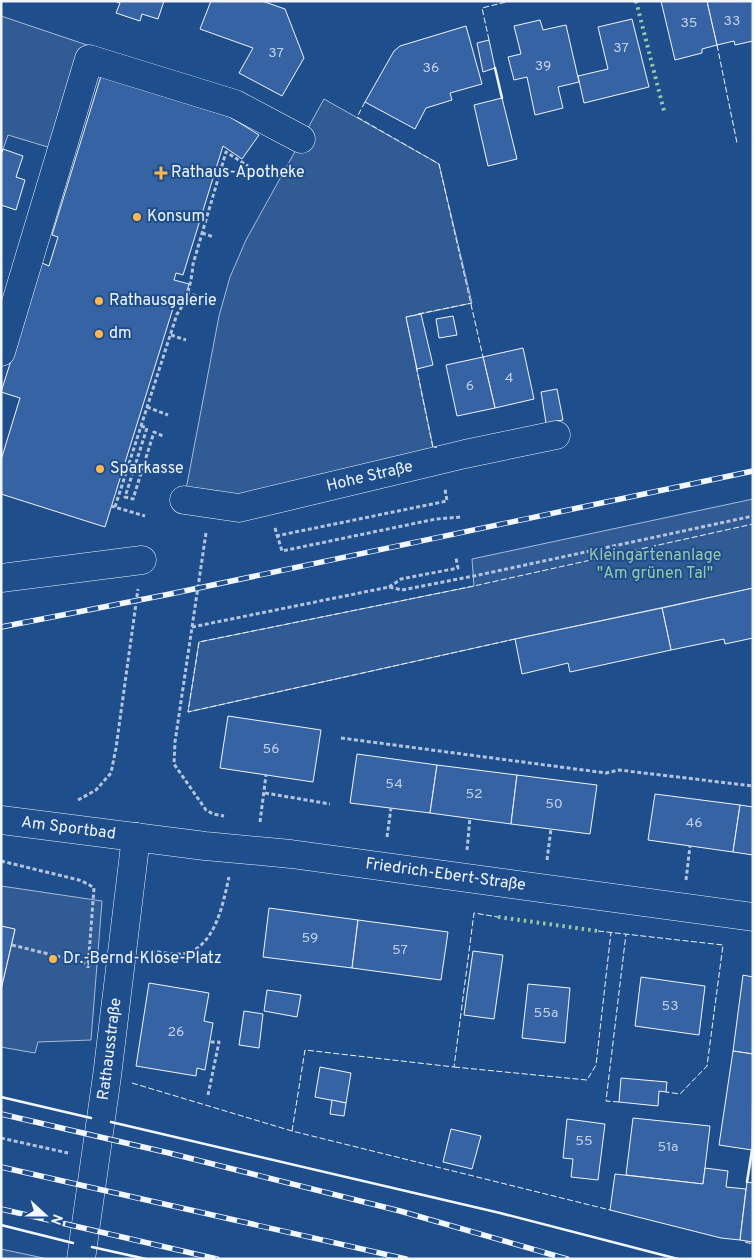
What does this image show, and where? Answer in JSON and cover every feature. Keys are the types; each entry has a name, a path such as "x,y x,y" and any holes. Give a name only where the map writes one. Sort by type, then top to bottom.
{"street":[{"path":"1,352 89,60 235,104 301,139"},
{"name":"Hohe Straße","path":"184,500 239,508 464,454 556,435"},
{"path":"1,578 140,573"},
{"name":"Am Sportbad","path":"1,820 136,837"},
{"name":"Friedrich-Ebert-Straße","path":"136,837 291,854 753,917"},
{"name":"Rathausstraße","path":"81,1259 107,1076 136,837"}],"path":[{"path":"145,516 113,507 182,307 226,152 248,166"},
{"path":"202,233 214,237"},
{"path":"186,293 197,296"},
{"path":"171,335 186,340"},
{"path":"147,407 168,415"},
{"path":"141,426 147,428 125,497 132,500 154,432 163,436"},
{"path":"276,536 447,501"},
{"path":"192,627 389,588 402,590 474,576 753,516"},
{"path":"274,523 276,536 282,551 436,519 461,517"},
{"path":"206,532 175,742 174,764 206,810 213,814 230,818"},
{"path":"389,588 401,579 458,568 456,558"},
{"path":"75,801 96,790 111,773 140,573"},
{"path":"341,738 606,773 619,770 753,786"},
{"path":"253,822 260,823 266,775"},
{"path":"264,793 330,804"},
{"path":"387,841 391,808"},
{"path":"467,852 470,818"},
{"path":"547,861 551,829"},
{"path":"686,880 690,846"},
{"path":"458,850 476,852"},
{"path":"538,860 556,862"},
{"path":"1,861 79,880 94,888 88,973"},
{"path":"148,950 171,954 186,953 202,945 213,929 220,913 229,877"},
{"path":"678,879 695,881"},
{"path":"12,945 89,964"},
{"path":"208,1095 219,1042 210,1042"},
{"path":"1,1138 69,1154"}],"shaded area":[{"path":"1,16 93,47 61,151 8,135 1,155"},
{"path":"324,99 439,164 472,303 406,317 436,461 239,508 184,500 219,316 230,277 246,240"},
{"name":"Kleingartenanlage \"Am grünen Tal\"","path":"753,499 753,588 188,712 199,642 474,586 472,559"},
{"name":"Dr.-Bernd-Klose-Platz","path":"1,886 102,901 91,1040 38,1042 35,1053 1,1047 1,989 15,930 1,926"},
{"path":"1,1249 48,1259 1,1259"}],"building":[{"path":"114,1 164,1 158,19 142,14 140,21 116,13 120,3"},
{"path":"211,1 262,1 285,9 304,58 282,96 239,73 253,48 200,29"},
{"path":"661,1 707,1 717,45 702,49 702,53 675,60"},
{"path":"707,1 753,1 753,41 735,45 734,41 717,45"},
{"path":"632,19 649,87 584,103 578,76 608,69 598,27"},
{"path":"540,20 543,30 566,25 579,82 558,87 563,108 535,115 527,77 514,80 508,57 521,54 514,26"},
{"path":"466,26 482,84 450,93 452,100 426,108 415,129 365,102 394,51 400,46"},
{"path":"489,40 495,68 483,72 477,43"},
{"name":"Rathausgalerie","path":"101,76 230,117 259,135 242,159 223,146 183,275 176,273 174,280 189,284 183,304 169,299 167,303 174,305 105,527 1,494 1,460 20,398 1,392 42,263 49,266 58,237 52,235"},
{"path":"502,98 517,159 488,166 474,105"},
{"path":"3,149 23,156 16,177 25,180 16,210 1,205 1,155"},
{"path":"421,314 433,365 417,369 406,317"},
{"path":"453,316 457,335 439,338 436,319"},
{"path":"523,348 534,399 495,408 483,357"},
{"path":"483,357 495,408 457,416 446,365"},
{"path":"557,389 563,420 546,423 541,392"},
{"path":"753,588 753,638 725,644 724,639 671,650 662,608"},
{"path":"662,608 671,650 570,672 568,663 522,674 515,639"},
{"path":"228,716 321,730 313,782 220,768"},
{"path":"357,754 437,765 430,813 350,803"},
{"path":"437,765 517,775 511,824 430,813"},
{"path":"517,775 597,785 590,834 511,824"},
{"path":"655,794 740,805 733,852 648,840"},
{"path":"740,805 753,807 753,855 733,852"},
{"path":"269,908 358,920 352,968 263,957"},
{"path":"358,920 448,932 441,980 352,968"},
{"path":"1,926 15,929 1,990"},
{"path":"473,951 503,955 494,1019 464,1015"},
{"path":"743,975 753,977 753,1054 733,1051"},
{"path":"641,977 705,986 699,1035 635,1026"},
{"path":"149,983 209,993 204,1021 213,1023 205,1070 197,1068 196,1076 136,1066"},
{"path":"528,984 570,988 565,1043 522,1038"},
{"path":"267,990 301,995 297,1017 264,1011"},
{"path":"244,1011 263,1014 259,1048 239,1045"},
{"path":"733,1051 753,1054 752,1150 719,1145"},
{"path":"320,1067 351,1073 346,1103 315,1097"},
{"path":"621,1078 667,1082 666,1092 659,1091 658,1106 619,1102"},
{"path":"332,1100 346,1103 344,1116 330,1114"},
{"path":"633,1118 710,1126 703,1184 626,1175"},
{"path":"567,1119 605,1124 598,1180 571,1177 573,1159 563,1158"},
{"path":"451,1129 481,1136 472,1169 443,1162"},
{"path":"705,1168 728,1171 726,1187 746,1189 740,1240 721,1238 610,1210 615,1174 703,1184"},
{"path":"747,1182 753,1183 753,1242 740,1240"}],"railway":[{"path":"1,627 170,594 753,471"},
{"path":"1,1114 169,1153 400,1211 567,1259"},
{"path":"1,1167 406,1259"},
{"path":"1,1209 217,1259"}],"hedge":[{"path":"636,1 664,111"},
{"path":"498,917 598,931"}],"fence":[{"path":"489,40 482,8 510,1"},
{"path":"717,45 737,143"},
{"path":"365,102 357,117 439,164 483,357"},
{"path":"418,314 472,303"},
{"path":"416,366 433,448 437,447"},
{"path":"515,639 188,712 199,642 474,586 753,524"},
{"path":"292,1131 305,1050 454,1067 474,913 498,917"},
{"path":"598,931 723,945 707,1066 680,1094 666,1092"},
{"path":"454,1067 587,1080 596,1065 611,932"},
{"path":"619,1102 606,1101 626,934"},
{"path":"132,1083 292,1131 610,1210"},
{"path":"745,1242 753,1244"}],"wall":[{"path":"495,68 502,98"},
{"path":"1,1097 91,1118"},
{"path":"111,1122 500,1213 678,1259"},
{"path":"747,1182 752,1150"},
{"path":"1,1225 73,1243"},
{"path":"92,1247 146,1259"}],"place":[{"name":"Rathaus-Apotheke","path":"161,173"},
{"name":"Konsum","path":"137,217"},
{"name":"Rathausgalerie","path":"99,301"},
{"name":"dm","path":"99,334"},
{"name":"Sparkasse","path":"100,469"},
{"name":"Dr.-Bernd-Klose-Platz","path":"53,959"}]}
